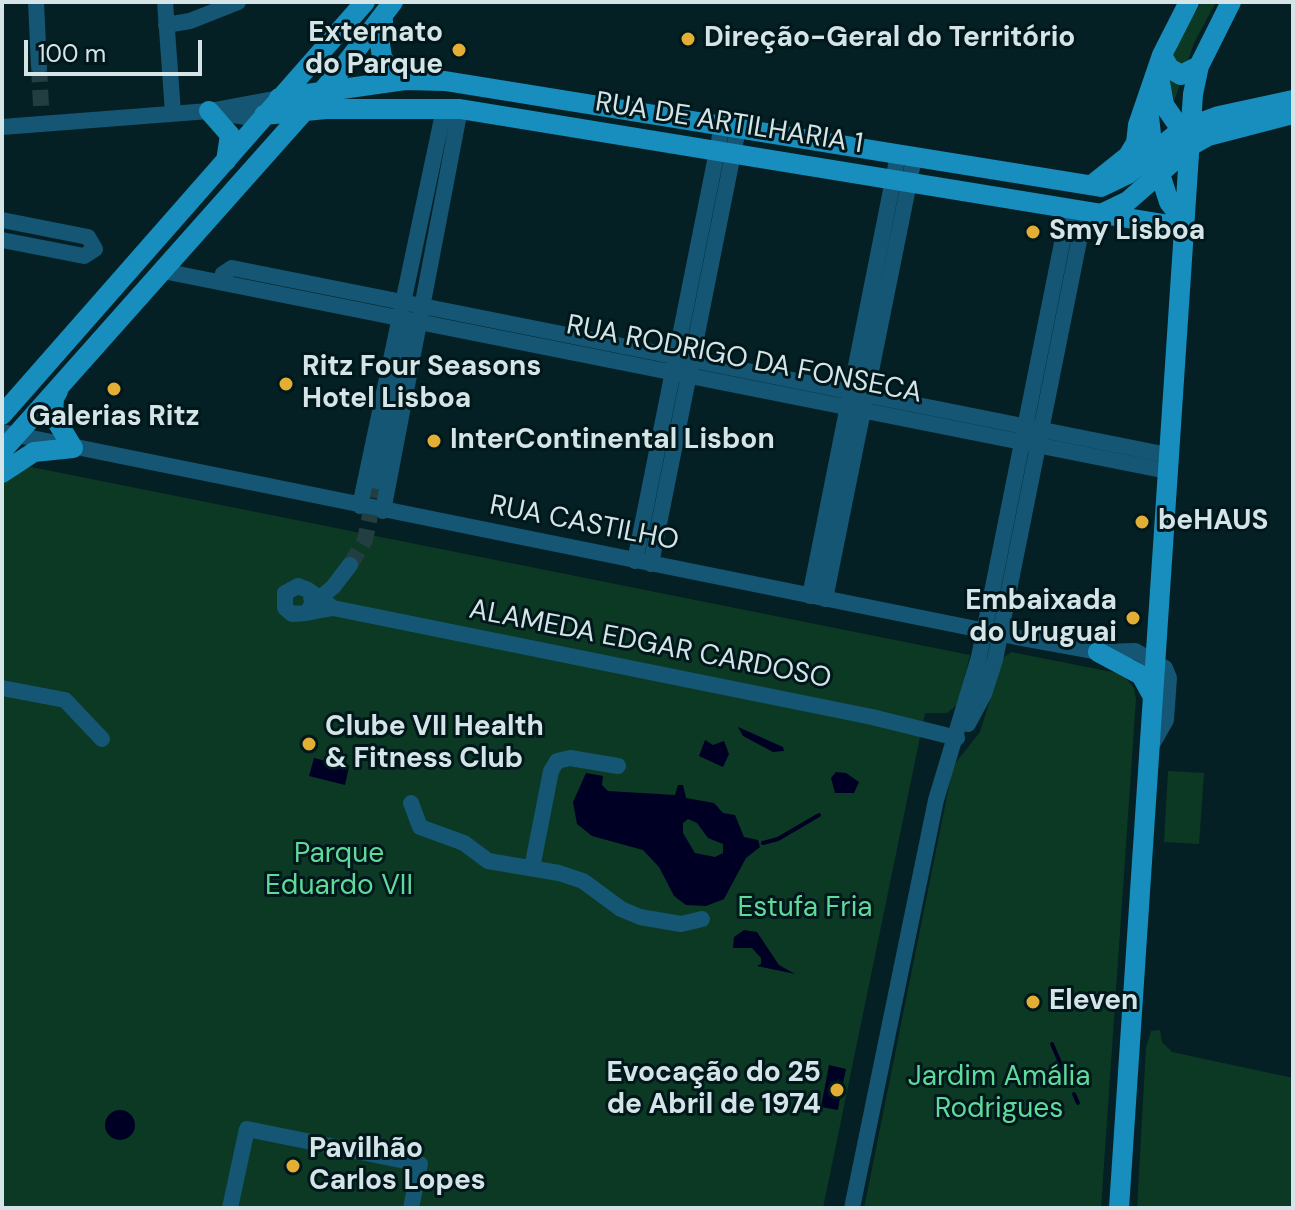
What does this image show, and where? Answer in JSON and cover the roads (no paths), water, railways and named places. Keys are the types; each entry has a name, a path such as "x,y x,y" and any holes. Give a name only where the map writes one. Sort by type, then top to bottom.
{"main road":[{"path":"2,415 365,2"},
{"path":"318,104 318,69 365,2"},
{"path":"1189,2 1147,96 1136,143 1128,156 1090,186 1085,211 1128,201 1160,173 1188,134 1293,100"},
{"path":"1119,1208 1188,134 1199,66 1231,2"},
{"path":"2,451 9,434 65,381 318,104 390,6"},
{"path":"390,6 378,31 379,45 387,68 405,80"},
{"path":"1160,63 1181,75 1199,66"},
{"path":"1160,63 1164,105 1188,134"},
{"name":"RUA DE ARTILHARIA 1","path":"264,115 405,80 445,81 1090,186 1113,184 1153,152 1188,134"},
{"path":"1147,96 1153,152 1169,202 1183,224"},
{"name":"RUA DE ARTILHARIA 1","path":"279,98 318,104 452,109 1183,224"},
{"path":"209,111 230,135 226,163"},
{"path":"1188,134 1222,131 1293,114"},
{"path":"65,381 54,398 53,411 59,429 73,448"},
{"path":"2,473 34,452 73,448"},
{"path":"1098,652 1141,675 1152,695"}],"street":[{"path":"36,2 39,66"},
{"path":"165,2 173,113"},
{"path":"166,25 190,21 238,2"},
{"path":"2,127 209,111 246,101 279,98"},
{"path":"41,106 42,123"},
{"path":"377,481 452,109"},
{"path":"209,111 246,117 264,115"},
{"path":"643,563 730,128"},
{"path":"817,597 906,156"},
{"path":"852,1208 936,800 957,738 972,719 984,694 992,632 1032,436 1085,211"},
{"path":"2,220 88,237 95,249 84,256 2,240"},
{"name":"RUA RODRIGO DA FONSECA","path":"163,271 226,283 312,292 1168,463"},
{"path":"360,506 411,314"},
{"path":"383,511 411,314"},
{"name":"RUA CASTILHO","path":"9,434 992,632 1098,652 1131,651 1155,663"},
{"name":"ALAMEDA EDGAR CARDOSO","path":"346,570 315,601 857,713 957,738"},
{"path":"1131,651 1150,640 1156,626"},
{"path":"1148,757 1167,715 1169,678 1165,668 1155,663"},
{"path":"2,688 65,700 102,739"},
{"path":"532,868 551,771 557,761 570,758 618,766"},
{"path":"411,803 420,827 464,843 488,861 583,881 621,909 640,917 681,924 702,919"},
{"path":"230,1208 247,1129 420,1164 411,1208"}],"water":[{"path":"738,727 783,747 784,751 773,752 743,736"},
{"path":"705,740 713,745 724,741 729,754 723,767 699,756"},
{"path":"314,758 349,767 345,785 309,776"},
{"path":"836,772 846,773 859,782 854,793 835,793 831,778"},
{"path":"586,773 603,776 602,785 608,791 675,795 678,785 683,785 686,798 714,803 723,813 735,815 744,837 758,840 760,847 746,858 724,899 706,906 686,905 674,896 659,867 643,850 592,836 577,824 573,802","holes":["688,819 697,823 708,838 723,844 723,853 715,857 695,853 683,833 683,823"]},
{"path":"744,930 757,932 779,965 795,974 757,966 761,964 761,958 752,948 733,948 734,937"},
{"path":"829,1065 846,1069 842,1088 838,1087 839,1078 835,1085 829,1080 835,1088 827,1097 834,1091 835,1099 837,1091 841,1091 838,1110 821,1107"},
{"path":"120,1110 126,1111 134,1119 134,1131 126,1139 120,1140 114,1139 106,1131 105,1125 106,1119 114,1111"}],"waterway":[{"path":"763,843 778,839 819,815"},
{"path":"1052,1044 1070,1086"},
{"path":"1074,1094 1078,1103"}],"tunnel":[{"path":"39,66 41,106"},
{"path":"350,565 365,540 377,481"}],"place":[{"name":"Direção-Geral do Território","path":"688,39"},
{"name":"Externato do Parque","path":"459,50"},
{"name":"Smy Lisboa","path":"1033,232"},
{"name":"Ritz Four Seasons Hotel Lisboa","path":"286,384"},
{"name":"Galerias Ritz","path":"114,389"},
{"name":"InterContinental Lisbon","path":"434,441"},
{"name":"beHAUS","path":"1142,522"},
{"name":"Embaixada do Uruguai","path":"1133,618"},
{"name":"Clube VII Health & Fitness Club","path":"309,744"},
{"name":"Eleven","path":"1033,1002"},
{"name":"Evocação do 25 de Abril de 1974","path":"837,1090"},
{"name":"Pavilhão Carlos Lopes","path":"293,1166"}],"park label":[{"name":"Parque Eduardo VII","path":"339,871"},
{"name":"Estufa Fria","path":"805,909"},
{"name":"Jardim Amália Rodrigues","path":"999,1094"}]}
